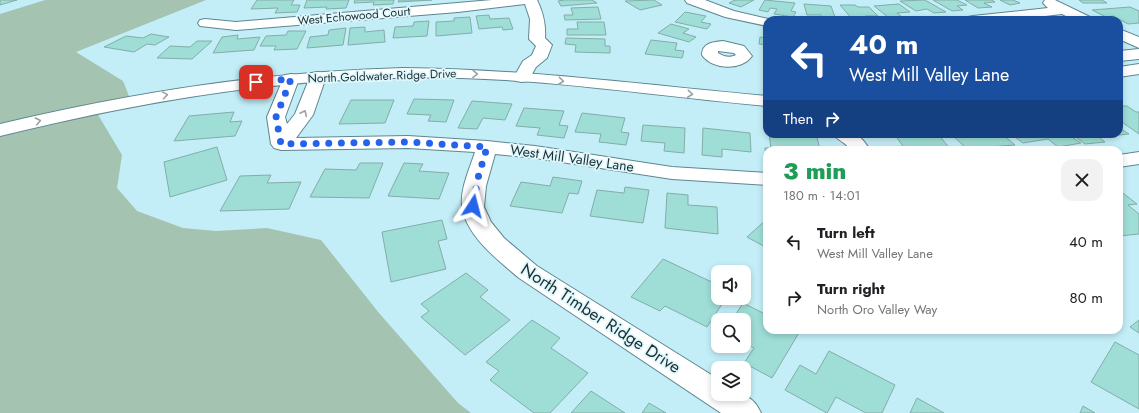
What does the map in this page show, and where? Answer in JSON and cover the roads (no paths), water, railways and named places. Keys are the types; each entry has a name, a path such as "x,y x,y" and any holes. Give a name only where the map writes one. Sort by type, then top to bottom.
{"street":[{"name":"West Echowood Court","path":"205,23 236,26 458,8 529,0"},
{"path":"526,70 539,58 544,45 537,39 539,25 537,16 529,0"},
{"path":"692,0 746,18 763,21"},
{"path":"1046,0 1077,16"},
{"path":"1009,16 1064,10"},
{"path":"731,36 746,18"},
{"path":"1123,35 1139,43"},
{"path":"1123,42 1139,49"},
{"path":"1123,56 1139,54"},
{"name":"North Goldwater Ridge Drive","path":"0,117 127,89 256,69 342,62 429,60 526,70 763,100"},
{"path":"1123,71 1139,69"},
{"name":"North Goldwater Ridge Drive","path":"0,130 142,99 291,79 318,77 526,70 763,86"},
{"path":"281,144 304,115 318,77"},
{"path":"281,144 276,117 291,79"},
{"name":"West Mill Valley Lane","path":"281,144 408,142 487,147 535,152 672,173 763,179"},
{"name":"North Timber Ridge Drive","path":"487,147 478,178 473,206 482,226 496,244 528,272 746,413"},
{"path":"1123,160 1139,158"}]}
